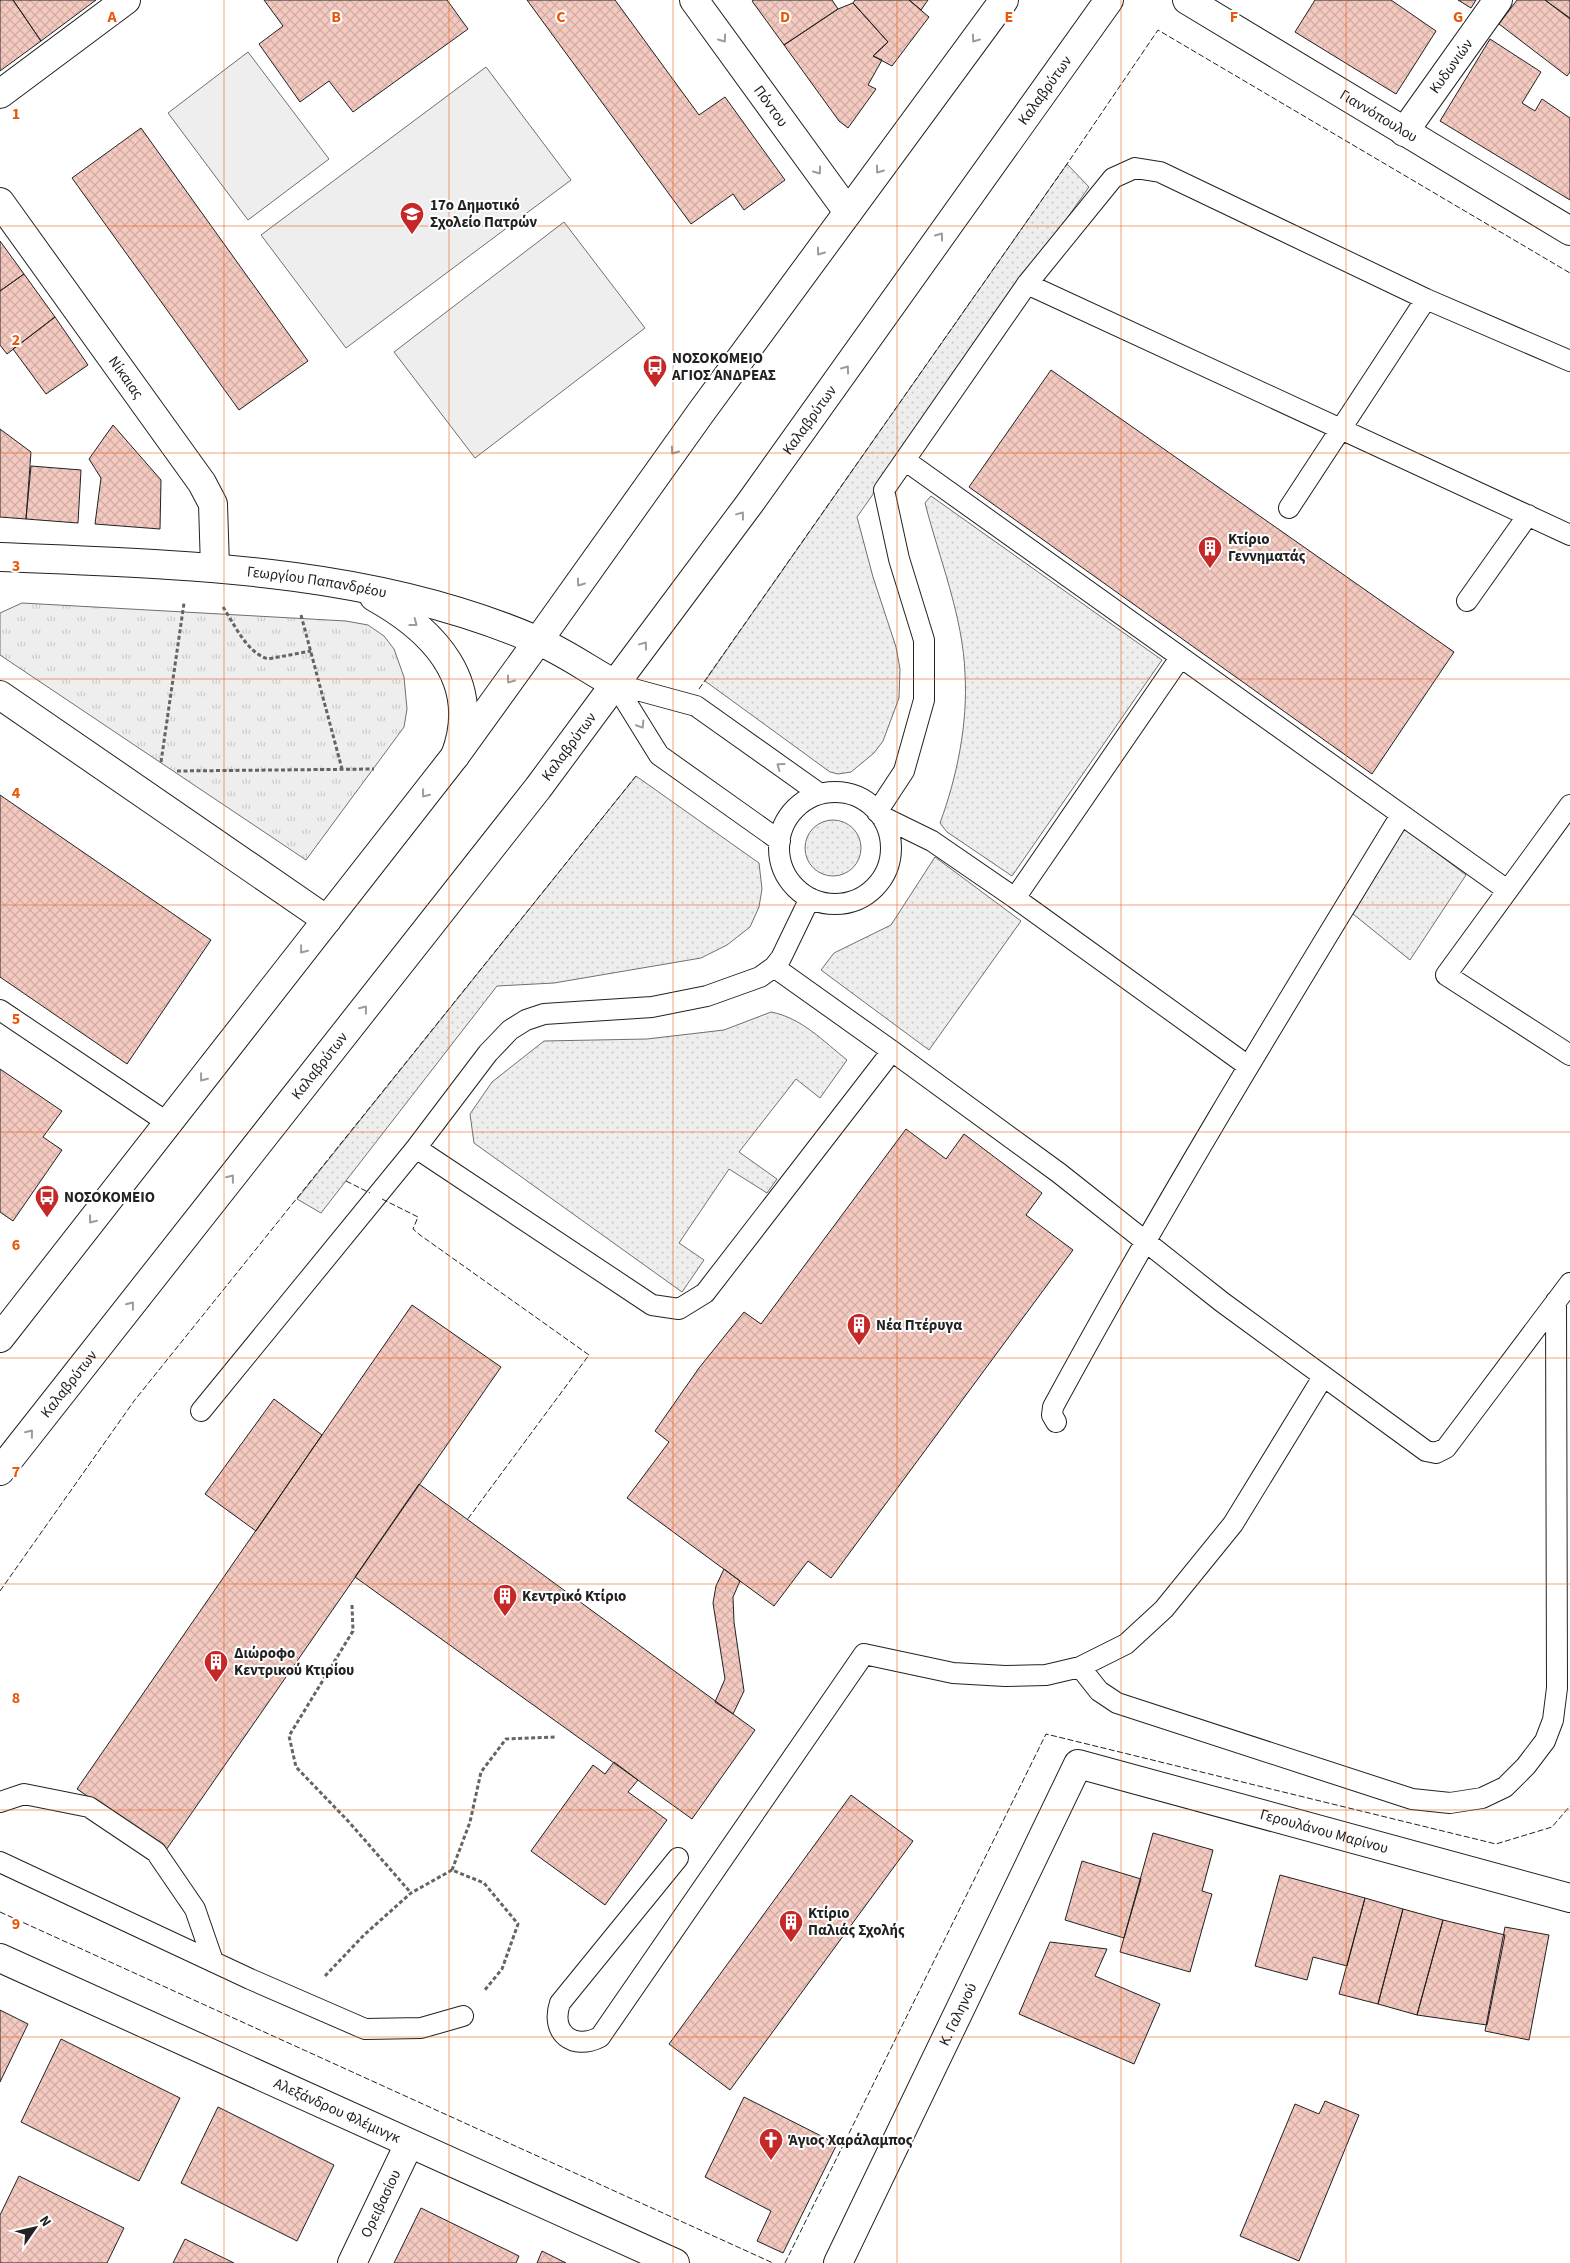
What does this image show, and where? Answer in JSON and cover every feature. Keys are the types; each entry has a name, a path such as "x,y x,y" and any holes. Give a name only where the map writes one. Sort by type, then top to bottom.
{"main road":[{"path":"0,94 126,0"},
{"name":"Πόντου","path":"694,0 848,212"},
{"path":"0,1338 455,756 702,411 1004,0"},
{"name":"Καλαβρύτων","path":"0,1471 463,884 615,684 750,503 1109,0"},
{"name":"Γιαννόπουλου","path":"1187,0 1570,231"},
{"name":"Κυδωνιών","path":"1404,132 1498,0"},
{"name":"Νίκαιας","path":"0,202 202,483 213,504 215,567"},
{"name":"Γεωργίου Παπανδρέου","path":"0,557 215,567 304,577 358,587 466,613 538,641 615,684"},
{"path":"358,587 392,606 420,628 455,673 462,690 464,707 461,737 455,756"},
{"path":"0,695 326,920"},
{"name":"Γερουλάνου Μαρίνου","path":"1078,1764 1570,1898"},
{"name":"Κ. Γαληνού","path":"838,2263 1078,1764"},
{"name":"Αλεξάνδρου Φλέμινγκ","path":"0,1958 675,2263"},
{"name":"Ορειβασίου","path":"352,2263 409,2144"}],"lane":[{"path":"879,814 904,771 924,700 924,640 898,559 884,490 906,461 1027,284 1113,178 1135,168 1160,172 1426,299 1570,361"},
{"path":"1027,284 1570,535"},
{"path":"1289,508 1426,299"},
{"path":"906,461 1507,890"},
{"path":"1467,601 1528,515"},
{"path":"1015,898 1180,658"},
{"path":"615,684 696,706 820,794"},
{"path":"615,684 659,755 780,841"},
{"path":"879,814 888,833 890,851 886,869 877,884 863,896 846,902 828,903 810,898 794,886 781,862 780,841 784,825 792,811 805,801 820,794 837,792 855,796 870,805 879,814 932,841 1015,898 1248,1066"},
{"path":"1570,805 1446,975 1570,1055"},
{"path":"1056,1422 1052,1415 1052,1407 1101,1318 1248,1066 1401,815"},
{"path":"202,1411 416,1148 497,1042 510,1030 526,1020 544,1014 652,1007 696,999 760,977 774,967 781,958 810,898"},
{"path":"774,967 1059,1173 1222,1302 1426,1451 1436,1453 1446,1448 1570,1283"},
{"path":"0,1010 168,1123"},
{"path":"416,1148 652,1305 679,1309 705,1293 892,1051"},
{"path":"1080,1667 1099,1691 1117,1703 1412,1799 1450,1803 1482,1798 1505,1787 1526,1766 1545,1741 1554,1720 1556,1688 1556,1301"},
{"path":"678,1858 560,2003 557,2014 559,2028 567,2038 578,2043 589,2043 600,2037 864,1654 953,1673 1046,1676 1080,1667 1126,1644 1164,1609 1233,1524 1323,1377"},
{"path":"0,1802 24,1794 89,1807 156,1852 195,1909 213,1961"},
{"path":"0,1862 365,2029 421,2028 463,2016"}],"path":[{"path":"160,772 184,599"},
{"path":"220,602 245,641 255,653 262,657 268,659 311,651"},
{"path":"299,607 342,769"},
{"path":"170,771 374,769"},
{"path":"352,1605 352,1631 289,1736 296,1767 349,1822 411,1893"},
{"path":"302,2001 364,1935 411,1893 452,1870 470,1822 481,1772 506,1739 556,1737"},
{"path":"452,1870 484,1883 518,1924 502,1969 463,2016"}],"green space":[{"path":"248,52 329,159 248,220 168,113"},
{"path":"486,67 571,180 346,348 261,235"},
{"path":"1067,164 1089,187 857,517 873,577 896,647 900,669 899,698 883,741 874,753 851,772 838,774 830,772 705,681"},
{"path":"564,222 645,328 475,458 394,352"},
{"path":"931,496 1162,660 1012,876 947,832 940,823 960,750 965,711 965,674 960,631 950,587 925,503"},
{"path":"22,603 346,621 368,625 384,636 394,649 404,677 407,709 404,727 306,860 0,655 0,613"},
{"path":"636,776 759,863 762,889 759,907 750,927 727,945 701,958 554,983 497,986 321,1213 297,1199"},
{"path":"833,820 853,828 861,848 853,868 833,876 813,868 805,848 813,828"},
{"path":"1404,828 1466,875 1410,960 1353,914"},
{"path":"935,857 1021,921 929,1050 821,970 834,953 891,925"},
{"path":"771,1012 793,1019 821,1038 847,1060 820,1098 796,1079 739,1152 777,1179 767,1193 729,1169 679,1243 704,1260 682,1292 474,1143 470,1114 492,1082 544,1041 647,1039 724,1030"}],"building":[{"path":"0,0 13,0 41,41 0,71"},
{"path":"13,0 96,0 41,41"},
{"path":"264,0 447,0 468,29 353,112 329,81 300,102 259,44 283,26"},
{"path":"527,0 615,0 699,115 725,97 785,180 744,210 733,194 691,224"},
{"path":"832,0 838,9 784,45 752,1"},
{"path":"855,0 909,0 929,17 892,66 873,56 888,42 853,3"},
{"path":"909,0 928,0 921,10"},
{"path":"1315,0 1391,0 1436,31 1396,94 1295,32"},
{"path":"1458,0 1476,0 1471,8"},
{"path":"1517,0 1545,0 1570,18 1570,72 1567,76 1499,24"},
{"path":"1545,0 1570,0 1570,19"},
{"path":"853,3 888,42 873,56 882,60 868,85 876,89 848,128 839,121 784,45 838,9"},
{"path":"1490,39 1541,72 1522,103 1535,111 1542,99 1570,118 1570,200 1440,121"},
{"path":"141,128 308,361 239,410 72,178"},
{"path":"0,241 24,274 0,291"},
{"path":"24,274 55,317 7,354 0,345 0,291"},
{"path":"55,317 88,365 46,394 13,349"},
{"name":"Κτίριο Γεννηματάς","path":"1051,370 1454,652 1372,774 969,487"},
{"path":"113,425 161,480 160,529 95,524 101,478 89,459"},
{"path":"0,429 31,452 26,519 0,517"},
{"path":"31,466 81,470 78,523 26,519"},
{"path":"0,795 211,940 127,1064 0,977"},
{"path":"0,1069 62,1111 43,1137 62,1150 13,1221 0,1212"},
{"name":"Νέα Πτέρυγα","path":"906,1129 946,1159 964,1134 1042,1193 1026,1215 1073,1250 831,1578 808,1561 774,1606 627,1498 669,1442 655,1431 699,1368 744,1312 761,1324"},
{"name":"Διώροφο Κεντρικού Κτιρίου","path":"412,1305 501,1367 166,1850 77,1789"},
{"path":"274,1399 322,1435 256,1531 205,1494"},
{"name":"Κεντρικό Κτίριο","path":"419,1484 755,1730 692,1819 355,1577"},
{"path":"724,1569 740,1581 733,1597 734,1622 744,1691 733,1714 715,1702 725,1679 713,1603 716,1586"},
{"path":"614,1762 638,1780 628,1792 667,1820 605,1905 531,1851 593,1765 605,1774"},
{"name":"Κτίριο Παλιάς Σχολής","path":"851,1795 913,1841 730,2090 669,2044"},
{"path":"1153,1833 1213,1850 1202,1891 1212,1894 1190,1972 1120,1952"},
{"path":"1082,1861 1141,1879 1124,1938 1065,1920"},
{"path":"1280,1875 1365,1898 1347,1966 1313,1957 1307,1980 1255,1966"},
{"path":"1365,1898 1403,1909 1378,2004 1339,1994"},
{"path":"1403,1909 1443,1920 1417,2015 1378,2004"},
{"path":"1443,1920 1505,1935 1487,2025 1417,2015"},
{"path":"1505,1927 1549,1935 1529,2040 1485,2031"},
{"path":"1050,1942 1107,1949 1095,1976 1160,2004 1134,2064 1019,2014"},
{"path":"0,2010 28,2024 0,2082"},
{"path":"61,2039 180,2098 139,2181 21,2122"},
{"name":"Άγιος Χαράλαμπος","path":"744,2097 837,2144 783,2253 757,2241 771,2211 705,2177"},
{"path":"1325,2101 1359,2115 1299,2261 1240,2236 1295,2104 1319,2114"},
{"path":"218,2107 334,2165 297,2241 181,2183"},
{"path":"19,2176 124,2228 107,2263 0,2263 0,2215"},
{"path":"421,2208 519,2256 516,2263 394,2263"},
{"path":"185,2239 234,2263 173,2263"},
{"path":"542,2251 566,2263 537,2263"}],"fence":[{"path":"699,689 1067,164 1158,30 1570,273"},
{"path":"0,1591 134,1401 636,776"},
{"path":"346,1181 370,1193"},
{"path":"382,1199 418,1217 413,1229 420,1235 589,1355 467,1520"},
{"path":"785,2263 1046,1734 1496,1844 1552,1827 1570,1806"},
{"path":"0,1912 773,2263"}],"place":[{"name":"17ο Δημοτικό Σχολείο Πατρών","path":"412,235"},
{"name":"ΝΟΣΟΚΟΜΕΙΟ ΑΓΙΟΣ ΑΝΔΡΕΑΣ","path":"655,388"},
{"name":"Κτίριο Γεννηματάς","path":"1210,569"},
{"name":"ΝΟΣΟΚΟΜΕΙΟ","path":"47,1218"},
{"name":"Νέα Πτέρυγα","path":"859,1346"},
{"name":"Κεντρικό Κτίριο","path":"505,1617"},
{"name":"Διώροφο Κεντρικού Κτιρίου","path":"216,1683"},
{"name":"Κτίριο Παλιάς Σχολής","path":"791,1943"},
{"name":"Άγιος Χαράλαμπος","path":"771,2161"}]}
